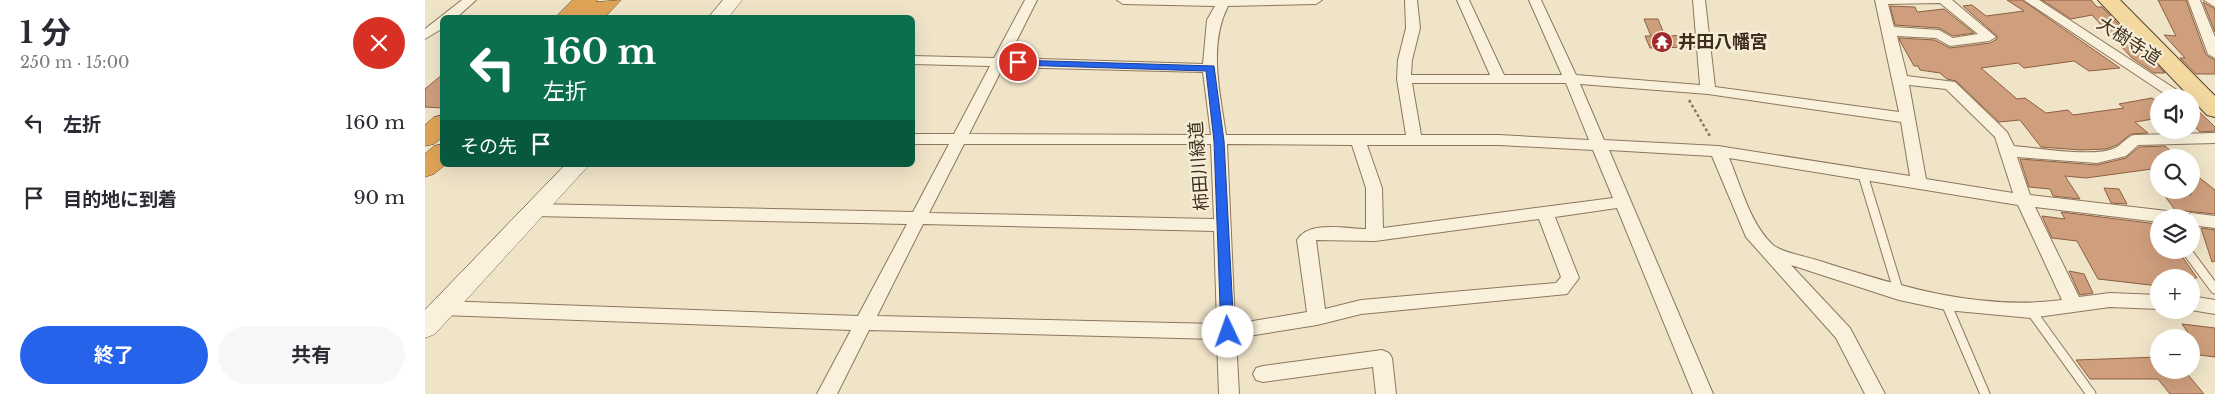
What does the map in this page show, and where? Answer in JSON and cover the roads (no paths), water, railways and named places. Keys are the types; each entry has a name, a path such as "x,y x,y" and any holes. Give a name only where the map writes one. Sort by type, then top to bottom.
{"highway":[{"path":"569,15 586,0"},
{"path":"594,15 610,0"},
{"path":"425,168 433,136"}],"main road":[{"path":"2108,0 2207,103"}],"street":[{"path":"451,15 470,0"},
{"path":"720,15 733,0"},
{"path":"827,394 1031,0"},
{"path":"1123,0 1316,0"},
{"path":"1411,0 1413,28 1405,60 1404,79 1414,140"},
{"path":"1463,0 1499,80"},
{"path":"1535,0 1571,79 1703,394"},
{"path":"1699,0 1708,90"},
{"path":"1881,0 1887,31 1901,80 1919,182"},
{"path":"1889,0 1939,0"},
{"path":"1887,31 1939,34 1949,42 1989,37 1944,0"},
{"name":"大樹寺道","path":"2030,0 2168,89"},
{"path":"2194,0 2215,54"},
{"path":"2210,0 2215,3"},
{"name":"柿田川緑道","path":"1223,1 1214,20 1210,68 1219,141 1229,394"},
{"path":"425,35 440,23"},
{"path":"915,60 1210,68"},
{"path":"1404,79 1571,79 1708,90 1908,118"},
{"path":"1901,80 1950,85 2002,135 2009,150 2024,200 2073,306"},
{"path":"2009,150 2097,158 2121,152 2133,140 2186,137 2215,138"},
{"path":"915,139 1499,140 1718,151 2024,200 2150,216"},
{"path":"1358,140 1374,188 1375,235"},
{"path":"1718,151 1751,233 1843,333 1875,394"},
{"path":"425,327 575,167"},
{"path":"1317,318 1306,240 1312,234 1375,235 1621,202"},
{"path":"535,210 1223,225"},
{"path":"443,308 864,323 1228,332 1317,318 1361,307 1561,289 1570,278 1545,213"},
{"path":"2200,220 2215,222"},
{"path":"1768,251 1899,293 1946,303 2031,312 2110,300 2150,302"},
{"path":"2200,304 2215,307"},
{"path":"1263,374 1382,358 1385,394"}],"lane":[{"path":"1863,174 1899,293"},
{"path":"2193,259 2215,290"},
{"path":"1946,303 1985,394"},
{"path":"2031,312 2091,394"}],"place":[{"name":"井田八幡宮","path":"1662,42"}]}
